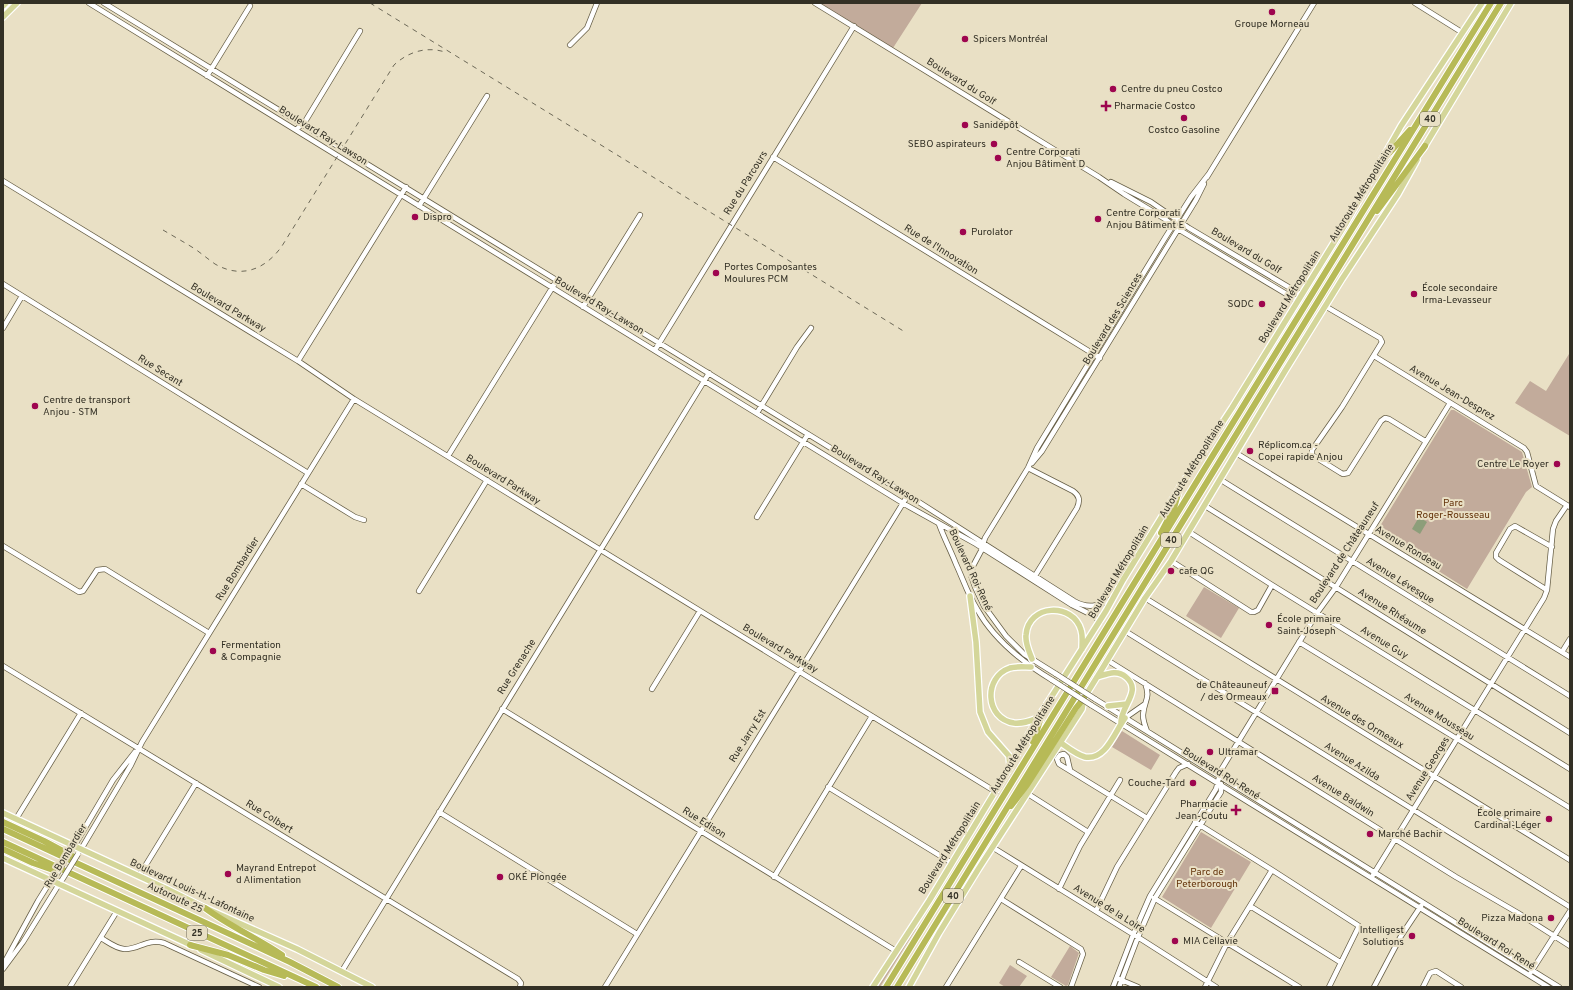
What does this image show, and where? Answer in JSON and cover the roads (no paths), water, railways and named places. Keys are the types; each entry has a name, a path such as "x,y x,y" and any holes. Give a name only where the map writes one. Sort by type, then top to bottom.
{"highway":[{"name":"Autoroute Métropolitaine","path":"886,987 1491,3"},
{"name":"Autoroute Métropolitaine","path":"897,987 1501,3"},
{"path":"1383,160 1420,119"},
{"path":"1358,235 1425,146"},
{"path":"1151,554 1174,508 1180,487"},
{"path":"993,830 1027,785 1076,708 1084,698"},
{"path":"1026,758 1043,711"},
{"path":"3,822 44,841 113,880"},
{"name":"Autoroute 25","path":"3,829 300,966 338,987"},
{"name":"25","path":"3,842 316,987"},
{"path":"3,849 34,863 88,882"},
{"path":"204,908 221,920 263,942 300,966"},
{"path":"190,945 228,955 264,970 307,982"}],"main road":[{"path":"3,6 6,3"},
{"path":"3,17 17,3"},
{"name":"Boulevard Métropolitain","path":"873,987 996,792 1038,718 1100,622 1112,599 1180,487 1232,408 1350,217 1383,160 1392,141 1482,3"},
{"path":"909,987 939,933 992,847 1028,794 1082,709 1084,698 1145,598 1171,561 1221,480 1325,306 1402,189 1425,146 1511,3"},
{"path":"970,596 976,642 980,712 988,732 1009,756 1010,767"},
{"path":"1032,659 1026,640 1028,628 1035,617 1049,610 1064,611 1075,618 1082,632 1082,649"},
{"path":"1032,667 1013,667 1001,673 993,684 991,698 996,712 1007,721 1023,723 1038,718"},
{"path":"1061,743 1083,756 1095,756 1103,751 1122,719 1127,704 1132,696 1133,690 1131,684 1126,677 1114,673 1097,677"},
{"path":"1108,706 1127,704"},
{"name":"Boulevard Louis-H.-Lafontaine","path":"3,813 73,848 139,876 204,908 246,925 372,987"},
{"path":"3,858 61,882 117,911 279,987"}],"street":[{"name":"Boulevard Ray-Lawson","path":"89,3 902,502 939,524 983,546 1072,605 1094,616 1100,622"},
{"name":"Boulevard Ray-Lawson","path":"104,3 975,536 983,546"},
{"path":"570,45 587,28 597,3"},
{"name":"Boulevard du Golf","path":"815,3 1099,176 1178,229 1298,301"},
{"name":"Boulevard des Sciences","path":"1028,468 1042,451 1100,358 1182,223 1208,175 1314,3"},
{"path":"1415,3 1463,33"},
{"path":"207,76 250,6"},
{"name":"Rue du Parcours","path":"655,350 854,26"},
{"path":"296,130 306,120 360,31"},
{"path":"193,68 198,60"},
{"path":"419,206 487,96"},
{"name":"Rue de l'Innovation","path":"773,157 1100,358"},
{"name":"Boulevard des Sciences","path":"983,546 986,536 1028,468 1037,448 1094,354 1173,225 1191,197 1208,175"},
{"name":"Boulevard du Golf","path":"1099,176 1151,202 1182,223 1302,295"},
{"name":"Boulevard Parkway","path":"3,181 298,361 354,399 996,792"},
{"path":"298,361 406,187"},
{"path":"583,306 640,215"},
{"path":"448,456 557,280"},
{"name":"Rue Secant","path":"3,284 308,473"},
{"path":"3,328 22,296"},
{"path":"1325,306 1381,340 1382,343 1342,407 1312,450 1312,455 1340,473 1348,473 1385,418 1425,441"},
{"path":"757,413 811,328"},
{"name":"Avenue Jean-Desprez","path":"1374,356 1524,448 1527,452 1536,486 1569,507"},
{"name":"Rue Grenache","path":"342,971 709,373"},
{"name":"Rue Bombardier","path":"3,969 23,942 61,882 131,765 139,748 354,399"},
{"name":"Boulevard de Châteauneuf","path":"1113,987 1119,979 1135,936 1153,897 1197,824 1221,792 1221,770 1299,642 1336,587 1450,402"},
{"path":"756,517 808,434"},
{"name":"Avenue Rondeau","path":"1236,453 1570,657"},
{"path":"848,469 853,461"},
{"path":"1028,468 1073,491 1078,496 1080,501 1033,579"},
{"path":"419,591 487,480"},
{"name":"Avenue Lévesque","path":"1221,480 1570,696"},
{"path":"301,484 355,517 364,520"},
{"name":"Rue Jarry Est","path":"605,987 902,502 908,495"},
{"name":"Avenue Rhéaume","path":"1205,506 1570,733"},
{"name":"Avenue Georges","path":"1372,878 1544,598 1547,590 1554,527 1569,507"},
{"name":"Boulevard Roi-René","path":"939,524 970,596 981,617 993,633 1011,651 1032,667 1091,704 1147,731 1375,872 1421,905 1548,987"},
{"path":"1547,590 1499,560 1496,555 1510,529 1514,527 1519,527 1552,547"},
{"name":"Avenue Guy","path":"1189,532 1570,769"},
{"path":"3,546 79,592 83,591 97,570 105,569 209,633"},
{"name":"Boulevard Roi-René","path":"983,546 971,572 977,592 984,606 1002,632 1032,659 1108,706 1122,719 1220,784 1372,878 1421,905 1559,987"},
{"path":"1171,561 1251,612 1256,612 1258,610 1272,585"},
{"name":"Boulevard Ray-Lawson","path":"1033,579 1083,606 1096,606 1112,599"},
{"name":"Avenue des Ormeaux","path":"1145,598 1570,860"},
{"path":"652,689 700,611"},
{"name":"Avenue Azilda","path":"1125,631 1570,907"},
{"path":"1562,652 1570,639"},
{"name":"Avenue Mousseau","path":"1299,642 1570,808"},
{"name":"Avenue Baldwin","path":"1107,660 1570,946"},
{"name":"Rue Colbert","path":"3,666 518,979 520,987"},
{"path":"1145,683 1148,695 1143,717 1147,731"},
{"path":"1122,719 1145,704"},
{"name":"Rue Edison","path":"502,709 896,951"},
{"path":"16,819 80,713"},
{"path":"774,876 872,716"},
{"name":"Rue Bombardier","path":"3,966 34,907 48,884 54,879 113,780 139,748"},
{"path":"1096,911 1117,867 1177,770 1188,764"},
{"path":"1070,770 1147,818"},
{"path":"1059,889 1088,832 1120,780"},
{"path":"139,876 196,783"},
{"path":"828,787 952,863"},
{"path":"1028,794 1088,832"},
{"path":"439,812 637,934"},
{"path":"1197,824 1272,870 1358,926 1329,987"},
{"name":"Avenue de la Loire","path":"992,847 1216,987"},
{"path":"946,987 1021,866"},
{"path":"1205,987 1227,943 1272,870"},
{"path":"1153,897 1299,987"},
{"path":"1001,899 1081,949 1083,954 1072,987"},
{"path":"1374,987 1401,936 1421,905"},
{"path":"1250,906 1340,962"},
{"path":"70,987 117,911"},
{"path":"1529,975 1570,911"},
{"path":"101,938 125,949 134,948 150,941 164,943 259,987"},
{"path":"1019,962 1060,987"},
{"path":"1423,987 1430,973 1436,971 1461,987"},
{"path":"1119,979 1138,987"},
{"name":"Boulevard de Châteauneuf","path":"1119,979 1119,987"}],"railway":[{"path":"370,3 905,332"},
{"path":"163,230 225,269 234,271 252,270 268,261 282,246 394,65 399,60 418,51 438,50 445,52"}],"place":[{"name":"Groupe Morneau","path":"1272,12"},
{"name":"Spicers Montréal","path":"965,39"},
{"name":"Centre du pneu Costco","path":"1113,89"},
{"name":"Pharmacie Costco","path":"1106,106"},
{"name":"Costco Gasoline","path":"1184,118"},
{"name":"Sanidépôt","path":"965,125"},
{"name":"SEBO aspirateurs","path":"994,144"},
{"name":"Centre Corporati Anjou Bâtiment D","path":"998,158"},
{"name":"Dispro","path":"415,217"},
{"name":"Centre Corporati Anjou Bâtiment E","path":"1098,219"},
{"name":"Purolator","path":"963,232"},
{"name":"Portes Composantes Moulures PCM","path":"716,273"},
{"name":"École secondaire Irma-Levasseur","path":"1414,294"},
{"name":"SQDC","path":"1262,304"},
{"name":"Centre de transport Anjou - STM","path":"35,406"},
{"name":"Réplicom.ca - Copei rapide Anjou","path":"1250,451"},
{"name":"Centre Le Royer","path":"1557,464"},
{"name":"cafe QG","path":"1171,571"},
{"name":"École primaire Saint-Joseph","path":"1269,625"},
{"name":"Fermentation & Compagnie","path":"213,651"},
{"name":"de Châteauneuf / des Ormeaux","path":"1275,691"},
{"name":"Ultramar","path":"1210,752"},
{"name":"Couche-Tard","path":"1193,783"},
{"name":"Pharmacie Jean-Coutu","path":"1236,810"},
{"name":"École primaire Cardinal-Léger","path":"1549,819"},
{"name":"Marché Bachir","path":"1370,834"},
{"name":"Mayrand Entrepot d Alimentation","path":"228,874"},
{"name":"OKÉ Plongée","path":"500,877"},
{"name":"Pizza Madona","path":"1551,918"},
{"name":"Intelligest Solutions","path":"1412,936"},
{"name":"MIA Cellavie","path":"1175,941"}],"park label":[{"name":"Parc Roger-Rousseau","path":"1453,508"},
{"name":"Parc de Peterborough","path":"1207,878"}]}
